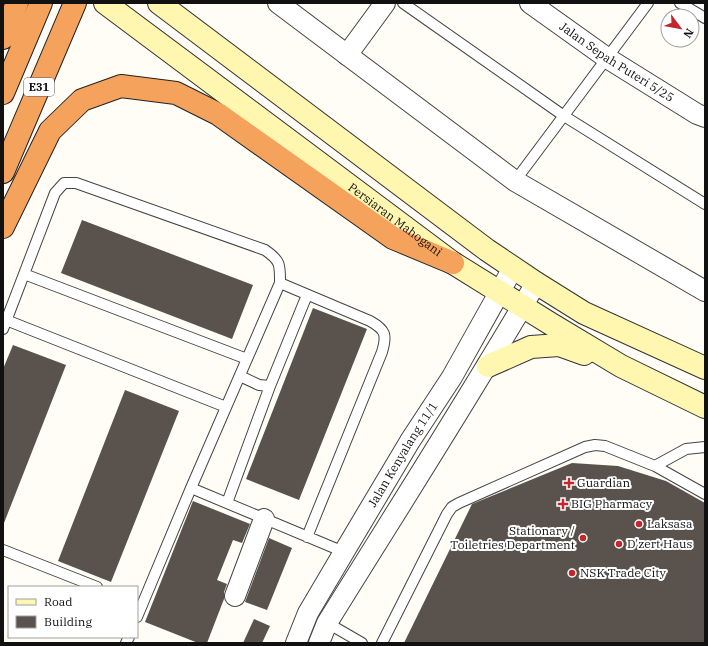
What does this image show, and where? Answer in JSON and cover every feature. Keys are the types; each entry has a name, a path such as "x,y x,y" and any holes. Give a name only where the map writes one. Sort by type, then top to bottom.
{"highway":[{"path":"5,32 17,3"},
{"name":"E31","path":"3,93 41,3"},
{"name":"E31","path":"3,172 75,3"},
{"path":"3,227 50,131 82,100 121,86 176,93 218,114 393,238 452,263"}],"main road":[{"name":"Persiaran Mahogani","path":"105,3 452,263 621,366 705,406"},
{"path":"160,3 487,250 513,268 584,313 705,368"},
{"path":"488,366 531,347 559,345 621,366"}],"street":[{"path":"278,3 516,181 705,291"},
{"path":"347,55 385,3"},
{"name":"Jalan Sepah Puteri 5/25","path":"530,3 607,58 697,114 705,117"},
{"name":"Jalan Kenyalang 11/1","path":"296,643 308,613 410,441 452,377 513,268"},
{"name":"Jalan Kenyalang 11/1","path":"319,643 327,623 437,444 488,366 536,283"},
{"path":"235,596 264,519"}],"lane":[{"path":"403,3 564,116 705,204"},
{"path":"516,181 648,3"},
{"path":"680,3 705,18"},
{"path":"140,604 240,376 280,283 280,265 274,257 265,250 76,183 64,183 56,193 5,324 226,407"},
{"path":"24,274 247,358"},
{"path":"280,283 370,321 380,326 385,333 385,341 307,537"},
{"path":"227,503 270,386 307,295"},
{"path":"240,376 259,384 270,386"},
{"path":"382,643 447,514 452,507 459,502 586,447 595,445 605,446 655,466 705,494"},
{"path":"655,466 686,449 705,447"},
{"path":"191,488 344,552"},
{"path":"3,550 94,586"},
{"path":"308,613 362,643"}],"building":[{"path":"82,220 253,285 232,339 61,273"},
{"path":"313,308 367,329 299,500 246,479"},
{"path":"13,345 66,365 4,523 3,369"},
{"path":"125,390 179,411 111,582 58,561"},
{"name":"NSK Trade City","path":"572,463 618,466 666,481 705,503 705,643 404,643 472,504"},
{"path":"193,501 250,524 242,543 233,540 217,580 227,584 224,592 224,599 207,643 198,643 145,622"},
{"path":"269,538 292,548 267,610 245,602"},
{"path":"254,619 270,626 262,643 243,643"}],"place":[{"name":"Guardian","path":"569,483"},
{"name":"BIG Pharmacy","path":"563,504"},
{"name":"Laksasa","path":"639,524"},
{"name":"Stationary / Toiletries Department","path":"583,538"},
{"name":"D'zert Haus","path":"619,544"},
{"name":"NSK Trade City","path":"572,573"}]}
